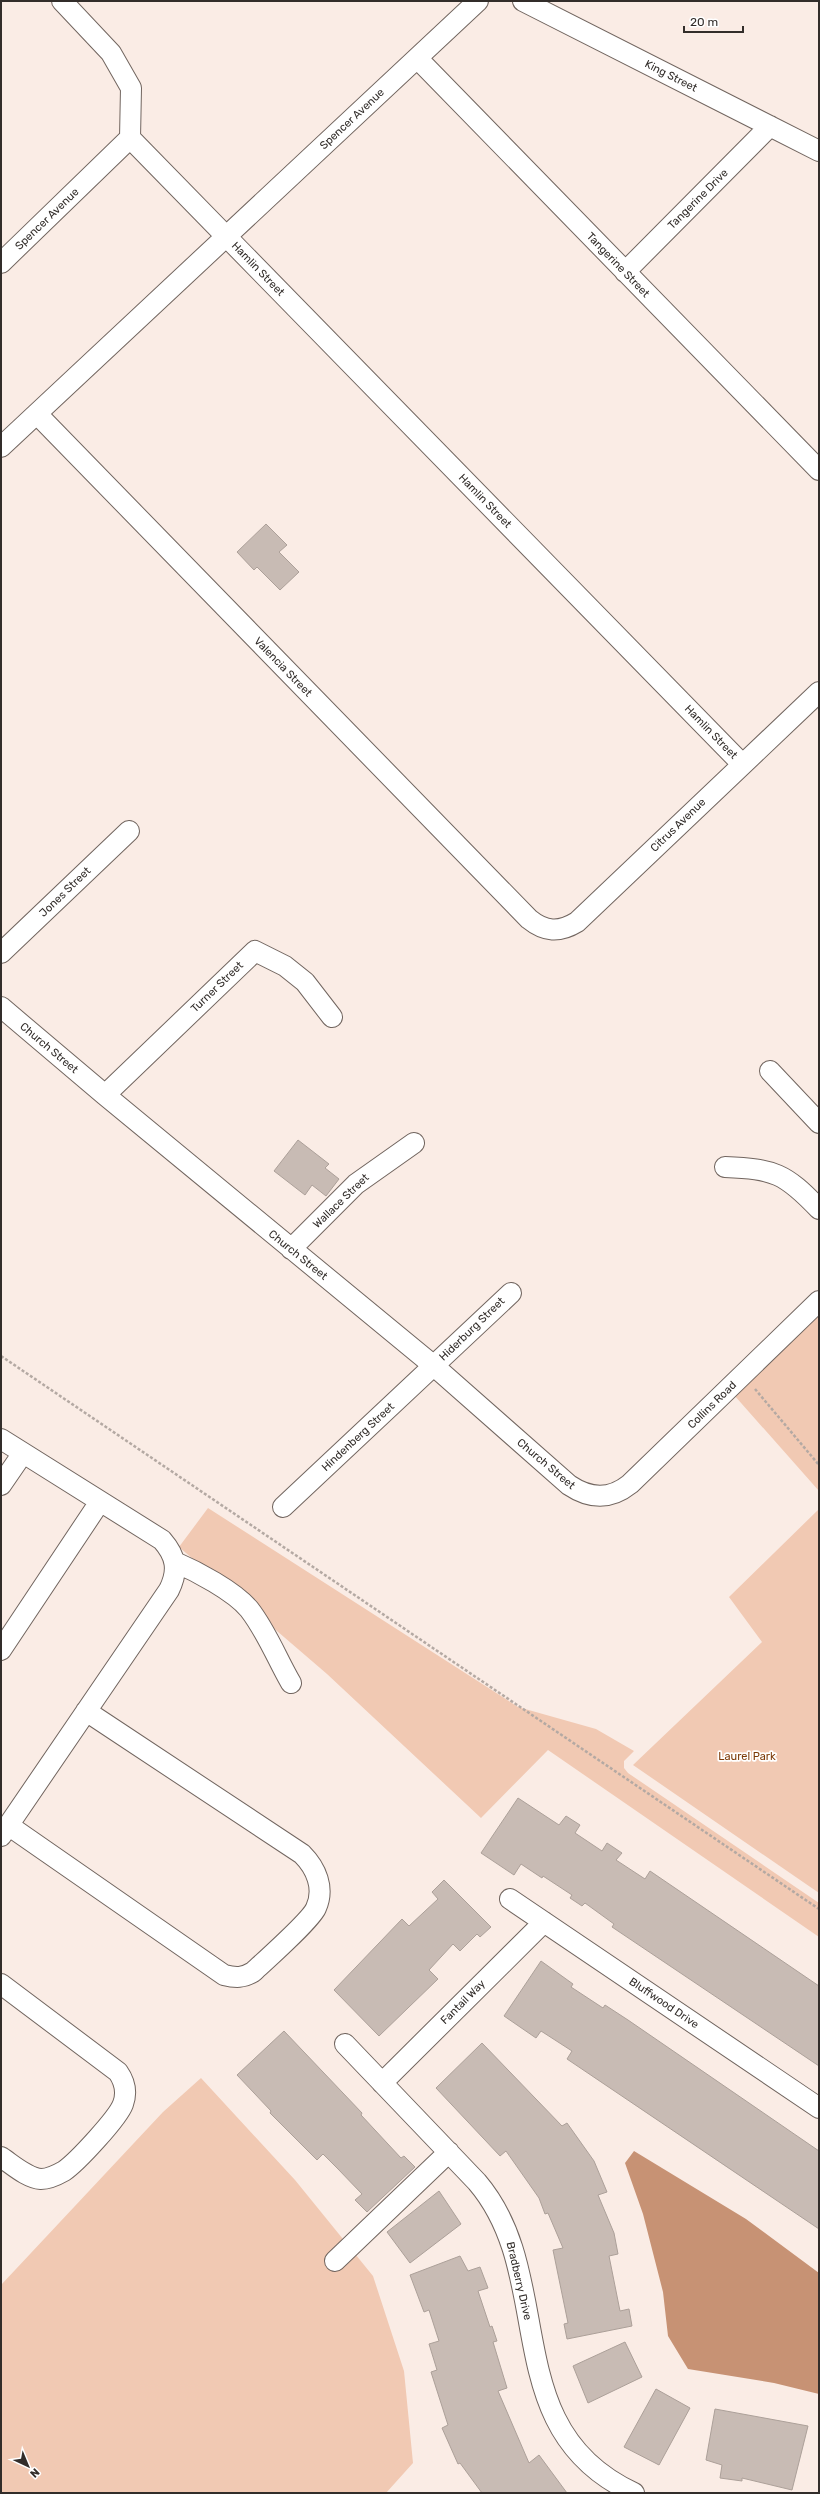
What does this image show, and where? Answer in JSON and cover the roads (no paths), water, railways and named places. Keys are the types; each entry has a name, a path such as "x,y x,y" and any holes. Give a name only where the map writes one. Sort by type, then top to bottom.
{"street":[{"path":"62,1 111,53 131,88 130,138 227,238"},
{"name":"Spencer Avenue","path":"1,447 227,238 478,1"},
{"name":"King Street","path":"523,1 819,151"},
{"name":"Tangerine Street","path":"417,58 819,470"},
{"name":"Tangerine Drive","path":"625,272 770,126"},
{"name":"Spencer Avenue","path":"1,263 130,138"},
{"name":"Hamlin Street","path":"227,238 742,764"},
{"name":"Valencia Street","path":"37,414 529,919"},
{"name":"Citrus Avenue","path":"529,919 545,929 556,930 568,928 577,922 819,692"},
{"name":"Jones Street","path":"1,953 129,832"},
{"name":"Turner Street","path":"105,1095 255,950 285,966 305,982 332,1017"},
{"name":"Church Street","path":"1,1007 105,1095 434,1366 569,1485 584,1494 598,1497"},
{"path":"770,1071 819,1123"},
{"name":"Wallace Street","path":"291,1249 356,1184 414,1143"},
{"path":"724,1167 772,1172 793,1183 819,1209"},
{"name":"Hiderburg Street","path":"434,1366 511,1293"},
{"name":"Collins Road","path":"598,1497 615,1494 630,1484 819,1301"},
{"name":"Hindenberg Street","path":"283,1507 434,1366"},
{"path":"1,1439 99,1503 162,1540 170,1550 175,1562 176,1570 169,1590 86,1711 5,1830 229,1976 244,1977 253,1972 313,1913 320,1894 318,1880 312,1864 302,1854 86,1711"},
{"path":"1,1485 23,1453"},
{"path":"1,1650 99,1503"},
{"path":"175,1562 207,1578 248,1608 267,1636 291,1683"},
{"name":"Bluffwood Drive","path":"510,1899 819,2108"},
{"name":"Fantail Way","path":"382,2083 544,1922"},
{"path":"1,1984 118,2072 124,2083 125,2090 123,2105 116,2116 71,2165 57,2175 50,2178 35,2178 1,2157"},
{"name":"Bradberry Drive","path":"345,2044 449,2152 495,2205 509,2237 518,2268 538,2374 552,2411 564,2433 581,2454 602,2473 634,2493"},
{"path":"335,2262 449,2152"}],"park label":[{"name":"Laurel Park","path":"747,1756"}]}
